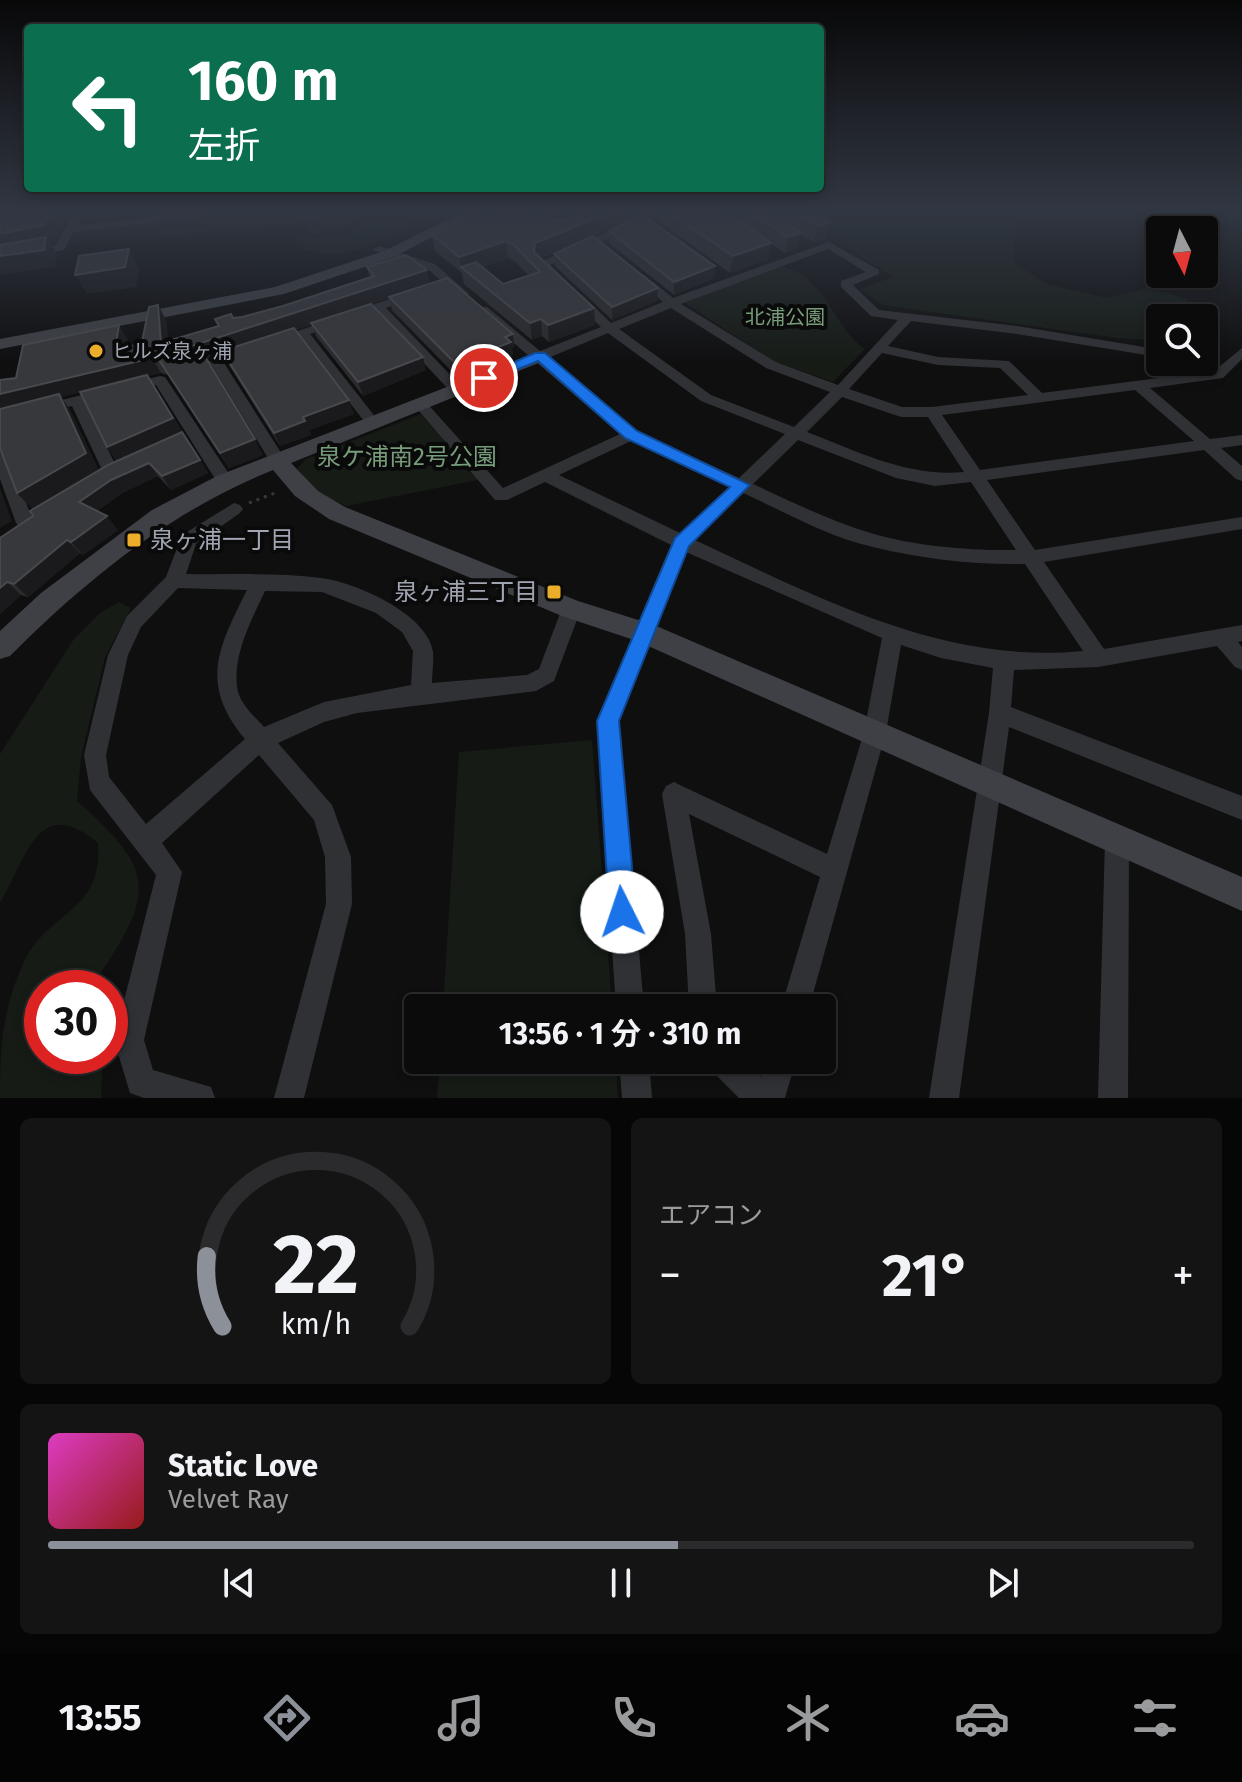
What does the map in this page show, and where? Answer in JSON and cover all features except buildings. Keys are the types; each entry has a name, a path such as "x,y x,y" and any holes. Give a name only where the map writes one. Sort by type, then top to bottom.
{"street":[{"path":"0,336 265,287 353,261"},
{"path":"0,344 238,301 319,279 362,261"},
{"path":"415,261 431,266 631,435 817,520 874,541 983,558 1032,557 1242,523"},
{"path":"548,261 542,264 609,328 706,398 896,472 935,480 1242,440"},
{"path":"0,648 50,600 113,549 160,516 225,481 780,261"},
{"path":"857,261 875,272 845,284 875,313 1017,330 1146,351"},
{"path":"629,268 673,304 771,365 901,412 932,412 1218,375 1242,352"},
{"path":"717,271 729,280"},
{"path":"436,288 451,284"},
{"path":"421,293 209,363 294,485 312,501 571,609 645,633 1242,894"},
{"path":"378,307 456,389"},
{"path":"629,994 608,721 681,543 841,390 907,318"},
{"path":"302,332 372,422"},
{"path":"881,349 938,361 1004,364 1039,398"},
{"path":"1180,376 1184,379"},
{"path":"0,420 160,380 186,438 225,481"},
{"path":"1139,386 1242,475"},
{"path":"77,401 111,473"},
{"path":"420,404 501,496 548,477 631,435"},
{"path":"932,412 1099,658"},
{"path":"0,457 25,523"},
{"path":"548,477 681,543 892,637 1004,660 1050,662 1099,658 1242,633"},
{"path":"200,1098 141,1082 129,1040 169,872 98,782 95,755 118,655 134,622 174,581 188,540 234,509"},
{"path":"174,581 323,585 383,607 409,626 423,650 421,695"},
{"path":"260,582 233,638 226,687 238,714 324,813 338,857 339,904 289,1098"},
{"path":"146,840 261,741 342,706 529,684 547,675 571,609"},
{"path":"799,994 875,732 892,637"},
{"path":"1221,637 1242,661"},
{"path":"944,1098 987,783 1000,713 1004,660"},
{"path":"1000,713 1242,808"},
{"path":"702,994 698,934 674,794 833,870"},
{"path":"1113,1098 1117,840"},
{"path":"635,1074 637,1098"},
{"path":"736,1074 761,1098"},
{"path":"770,1098 777,1074"}],"path":[{"path":"234,509 275,493"}],"green space":[{"path":"868,261 1013,261 1047,284 1106,298 1149,288 1187,299 1188,304 1146,304 1146,340 882,305 859,289 893,277"},
{"name":"北浦公園","path":"776,266 806,277 853,339 865,349 833,382 773,361 685,303"},
{"name":"泉ケ浦南2号公園","path":"421,414 478,480 346,506 313,491 297,469 306,459"},
{"path":"119,602 131,608 105,657 81,757 77,801 103,825 133,864 138,883 137,902 130,923 103,970 24,970 24,1074 102,1074 101,1098 0,1098 4,1030 16,981 33,946 83,898 92,884 98,843 78,829 61,825 48,828 27,851 0,903 0,754 74,639 100,613"},
{"path":"592,740 611,994 444,994 459,752"},
{"path":"439,1074 617,1074 618,1098 437,1098"}],"place":[{"name":"ヒルズ泉ヶ浦","path":"96,351"},
{"name":"泉ヶ浦一丁目","path":"134,540"},
{"name":"泉ヶ浦三丁目","path":"554,592"}],"route":[{"path":"484,378 540,356 631,435 742,485 681,543 608,721 622,912"}]}
